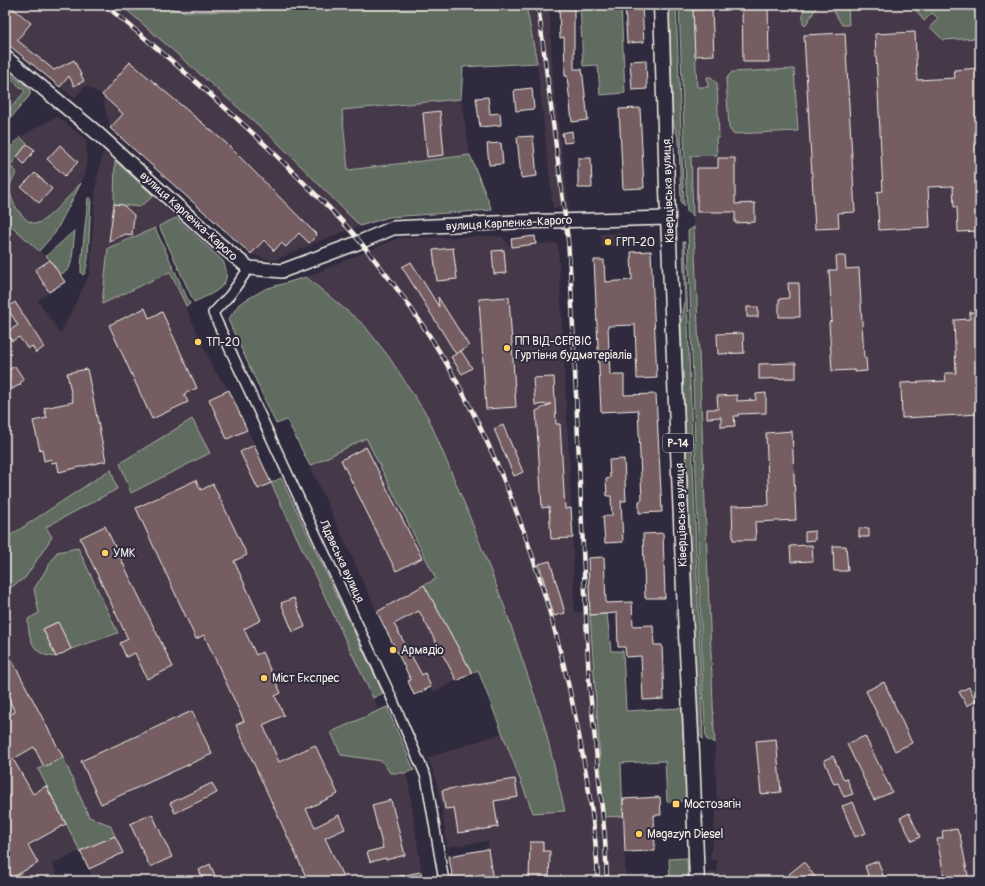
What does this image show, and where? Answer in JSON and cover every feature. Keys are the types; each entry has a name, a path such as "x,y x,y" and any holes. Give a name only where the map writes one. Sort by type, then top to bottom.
{"main road":[{"name":"Ківерцівська вулиця","path":"661,5 668,218 697,881"},
{"name":"вулиця Карпенка-Карого","path":"5,58 97,133 218,243 249,268 282,271 393,228 515,222 668,218"}],"street":[{"name":"Лідавська вулиця","path":"249,268 230,295 213,312 390,694 426,777 444,881"}],"shaded area":[{"path":"5,5 121,5 274,139 360,226 273,261 251,254 110,128 102,95 86,86 74,98 5,42"},
{"path":"158,5 286,5 257,11 186,12"},
{"path":"526,5 549,5 553,80 569,208 553,208 537,63"},
{"path":"684,5 980,5 980,881 710,881 709,872 717,872 717,860 710,860 717,802"},
{"path":"5,75 25,91 5,115"},
{"path":"461,99 470,155 348,170 342,110"},
{"path":"59,117 86,140 87,162 84,175 76,195 55,233 39,251 50,260 65,282 38,300 60,334 90,273 96,184 103,151 115,161 114,203 139,207 154,196 176,218 151,230 214,370 229,390 379,711 408,780 423,881 94,881 80,851 52,864 61,881 5,881 5,154 20,137 53,118","holes":["212,783 217,794 175,813 171,802"]},
{"path":"621,233 622,246 602,247 601,234"},
{"path":"502,236 510,247 526,245 525,238 535,236 536,244 558,243 573,538 574,611 590,615 604,817 623,816 626,881 493,881 488,841 447,847 442,809 435,776 428,758 502,733 533,813 565,810 544,724 505,608 465,505 428,417 389,357 364,325 306,277 398,238"},
{"path":"366,437 436,579 424,585 472,673 433,692 431,687 414,695 405,669 377,612 310,466"}],"green space":[{"path":"121,5 158,5 186,12 257,11 286,5 526,5 537,63 463,67 461,99 342,110 348,170 470,155 492,210 389,217 360,226 274,139"},
{"path":"580,5 621,5 625,93 600,95 598,65 583,66"},
{"path":"669,5 676,5 684,207 681,202 679,141 673,121"},
{"path":"679,5 693,5 697,87 708,87 707,77 711,77 717,83 719,138 716,138 717,155 691,156 693,216 687,212"},
{"path":"803,5 818,5 805,26 803,24"},
{"path":"830,5 848,5 849,25 842,25"},
{"path":"912,5 980,5 980,38 943,40 930,27 938,18 932,13 924,21"},
{"path":"794,69 798,131 733,134 729,128 726,80 729,75 732,72"},
{"path":"5,70 28,87 30,90 30,95 5,125 5,115 25,91 5,75"},
{"path":"20,137 27,144 10,166 17,172 12,180 10,191 14,204 28,220 33,223 38,223 48,217 81,183 55,233 39,251 5,220 5,154"},
{"path":"115,161 154,196 139,207 114,204"},
{"path":"88,198 91,198 88,259 85,273 83,275 81,273 81,266"},
{"path":"176,218 223,261 226,270 224,283 220,288 194,302 159,226"},
{"path":"694,227 715,743 706,739 703,689 688,231"},
{"path":"155,228 190,304 186,306 170,272 102,304 108,248"},
{"path":"75,230 72,259 69,269 60,275 46,256"},
{"path":"683,242 685,242 703,739 697,733 695,689 681,324 685,303"},
{"path":"306,277 364,325 389,357 428,417 465,505 505,608 544,724 565,811 533,813 478,670 472,673 424,585 436,579 366,438 310,466 287,420 276,424 228,320 239,304 265,289"},
{"path":"192,419 210,453 131,493 120,463"},
{"path":"111,469 117,489 46,527 52,537 25,578 5,591 5,539"},
{"path":"281,478 383,693 373,698 271,483"},
{"path":"78,548 118,633 71,649 57,622 43,629 56,657 46,655 34,647 28,628 28,619 39,613 34,589 57,552"},
{"path":"607,614 611,651 623,651 626,711 682,708 686,801 667,802 665,761 621,763 623,816 604,817 590,615"},
{"path":"387,707 414,770 405,773 390,773 382,761 341,755 331,732"},
{"path":"63,757 89,817 110,825 115,836 80,851 38,769"},
{"path":"687,858 688,881 670,881 669,859"}],"building":[{"path":"5,5 9,5 31,23 17,40 54,70 74,60 84,81 74,86 69,76 60,87 5,42"},
{"path":"559,5 574,5 574,69 582,69 588,120 572,122 567,76 565,76 564,37 560,38"},
{"path":"625,5 642,5 644,42 627,43"},
{"path":"742,5 768,5 769,62 743,62"},
{"path":"712,9 714,55 695,56 693,10"},
{"path":"915,32 917,80 955,78 954,70 980,68 980,231 958,232 957,207 954,207 953,186 928,187 930,227 879,230 877,192 883,191 875,34"},
{"path":"845,33 855,212 838,213 839,228 815,229 804,35"},
{"path":"646,60 647,89 632,90 630,61"},
{"path":"130,62 226,143 317,235 309,243 299,233 286,247 281,243 274,251 264,240 251,254 110,128 123,114 102,95"},
{"path":"532,88 534,109 516,111 514,90"},
{"path":"488,97 490,114 500,113 501,125 480,127 476,98"},
{"path":"640,108 644,188 623,189 619,109"},
{"path":"440,111 444,155 427,157 423,113"},
{"path":"572,131 573,142 564,143 562,133"},
{"path":"533,136 537,176 521,178 517,137"},
{"path":"501,143 503,164 489,165 487,144"},
{"path":"27,144 35,150 24,164 17,157"},
{"path":"60,145 78,162 65,176 47,159"},
{"path":"578,158 591,158 592,188 578,188"},
{"path":"718,158 735,158 735,204 755,203 755,222 735,223 735,212 697,212 697,168 718,168"},
{"path":"35,173 52,189 39,203 21,187"},
{"path":"114,204 123,205 134,215 132,235 126,234 109,241"},
{"path":"535,236 536,244 512,247 511,239"},
{"path":"453,248 457,279 437,281 433,250"},
{"path":"504,250 506,273 494,274 492,251"},
{"path":"651,251 657,378 637,379 635,325 608,326 610,375 624,375 624,395 656,394 662,512 639,513 639,501 642,500 638,410 601,412 594,260 604,260 605,282 632,280 631,252"},
{"path":"836,256 845,256 846,269 859,268 864,358 866,358 867,371 832,371 829,322 832,321 829,270 837,270"},
{"path":"50,260 65,282 49,292 35,270"},
{"path":"411,262 439,307 438,297 469,346 456,354 402,267"},
{"path":"788,283 799,283 800,317 779,317 779,299 789,298"},
{"path":"509,297 516,407 486,409 479,299"},
{"path":"15,302 44,347 36,353 32,346 28,349 19,337 12,341 6,333 18,325 7,308"},
{"path":"747,307 758,307 758,317 747,317"},
{"path":"145,308 149,318 162,312 197,388 184,394 188,402 152,419 109,325"},
{"path":"970,312 980,312 980,414 902,418 901,383 946,381 945,373 956,373 954,320 970,319"},
{"path":"743,333 744,353 718,354 717,334"},
{"path":"461,351 472,368 462,374 451,357"},
{"path":"796,363 796,378 759,379 759,364"},
{"path":"15,366 24,380 20,383 21,384 5,393 5,372"},
{"path":"87,369 106,461 59,472 57,462 52,463 51,459 44,461 42,449 40,450 33,421 47,418 44,408 73,402 67,373"},
{"path":"554,377 556,424 560,424 565,509 571,508 573,538 551,539 549,507 542,508 536,411 551,404 535,405 533,378"},
{"path":"229,390 247,430 227,439 209,399"},
{"path":"766,393 766,413 738,414 738,416 734,416 735,426 721,427 721,417 707,418 707,409 718,409 717,396 737,395 737,401 756,400 756,394"},
{"path":"503,425 523,472 514,476 494,429"},
{"path":"792,431 796,520 755,522 756,540 733,540 732,506 769,505 766,433"},
{"path":"254,445 271,483 258,489 240,452"},
{"path":"366,447 422,558 396,571 341,460"},
{"path":"624,459 626,501 621,501 623,542 605,543 603,516 612,516 611,496 607,496 606,479 610,478 609,460"},
{"path":"196,480 201,490 213,484 247,555 234,561 261,620 244,629 256,655 262,652 281,693 275,696 284,715 263,725 279,762 315,745 338,794 306,809 315,827 339,815 345,829 325,838 345,881 308,881 236,725 244,721 204,635 196,639 136,508"},
{"path":"105,526 173,667 147,679 135,653 126,657 120,643 128,639 80,538"},
{"path":"869,528 869,537 859,537 859,529"},
{"path":"815,531 815,540 805,541 805,532"},
{"path":"663,533 665,598 645,598 643,534"},
{"path":"812,545 813,561 791,562 790,546"},
{"path":"833,546 846,546 848,571 834,571"},
{"path":"604,557 606,603 632,602 633,626 653,625 654,645 662,645 664,699 643,700 641,656 626,657 625,647 618,647 617,613 590,615 588,558"},
{"path":"550,561 565,613 554,616 539,564"},
{"path":"424,585 472,673 457,681 419,611 394,624 422,675 425,673 431,687 414,695 408,681 411,680 377,612"},
{"path":"294,598 305,627 293,632 281,603"},
{"path":"58,622 71,649 56,657 43,629"},
{"path":"5,647 63,757 44,767 34,747 13,759 33,794 46,786 66,824 28,845 38,863 6,881 5,717 15,712 5,692"},
{"path":"884,682 912,743 895,751 866,691"},
{"path":"969,687 976,701 967,706 959,692"},
{"path":"192,711 212,754 101,804 81,761"},
{"path":"865,736 892,792 874,800 847,744"},
{"path":"776,739 781,792 761,794 756,741"},
{"path":"833,756 844,780 847,779 853,794 844,797 838,783 834,784 824,760"},
{"path":"515,779 518,797 494,801 498,827 458,833 454,808 445,809 442,790"},
{"path":"212,783 217,793 175,813 170,803"},
{"name":"Magazyn Diesel","path":"660,797 661,815 654,815 655,851 625,852 623,799"},
{"path":"391,800 405,855 370,862 367,852 383,848 372,805"},
{"path":"853,802 866,833 855,837 842,806"},
{"path":"909,813 920,837 912,841 900,818"},
{"path":"152,814 172,857 150,867 130,824"},
{"path":"957,829 960,835 969,881 945,881 937,839 943,838 942,831"},
{"path":"115,836 123,853 89,869 80,851"},
{"path":"530,842 543,842 543,851 550,851 549,881 529,881"},
{"path":"488,849 493,881 484,881 483,874 465,877 466,881 453,881 449,856"},
{"path":"878,861 885,881 870,881 865,866"},
{"path":"804,862 818,881 794,881 789,874"},
{"path":"210,864 216,878 209,881 204,881 199,870"},
{"path":"421,872 423,881 395,881 395,877"}],"railway":[{"path":"105,5 229,111 277,156 339,218 375,261 417,316 442,355 483,433 500,472 531,551 544,592 566,674 583,756 593,818 598,881"},
{"path":"211,5 257,5"},
{"path":"538,5 568,240 589,681 605,838 607,881"}],"place":[{"name":"ГРП-20","path":"608,242"},
{"name":"ТП-20","path":"198,342"},
{"name":"ПП ВІД-СЕРВІС Гуртівня будматеріалів","path":"507,348"},
{"name":"УМК","path":"105,553"},
{"name":"Армадіо","path":"393,650"},
{"name":"Міст Експрес","path":"264,678"},
{"name":"Мостозагін","path":"676,804"},
{"name":"Magazyn Diesel","path":"639,834"}]}
